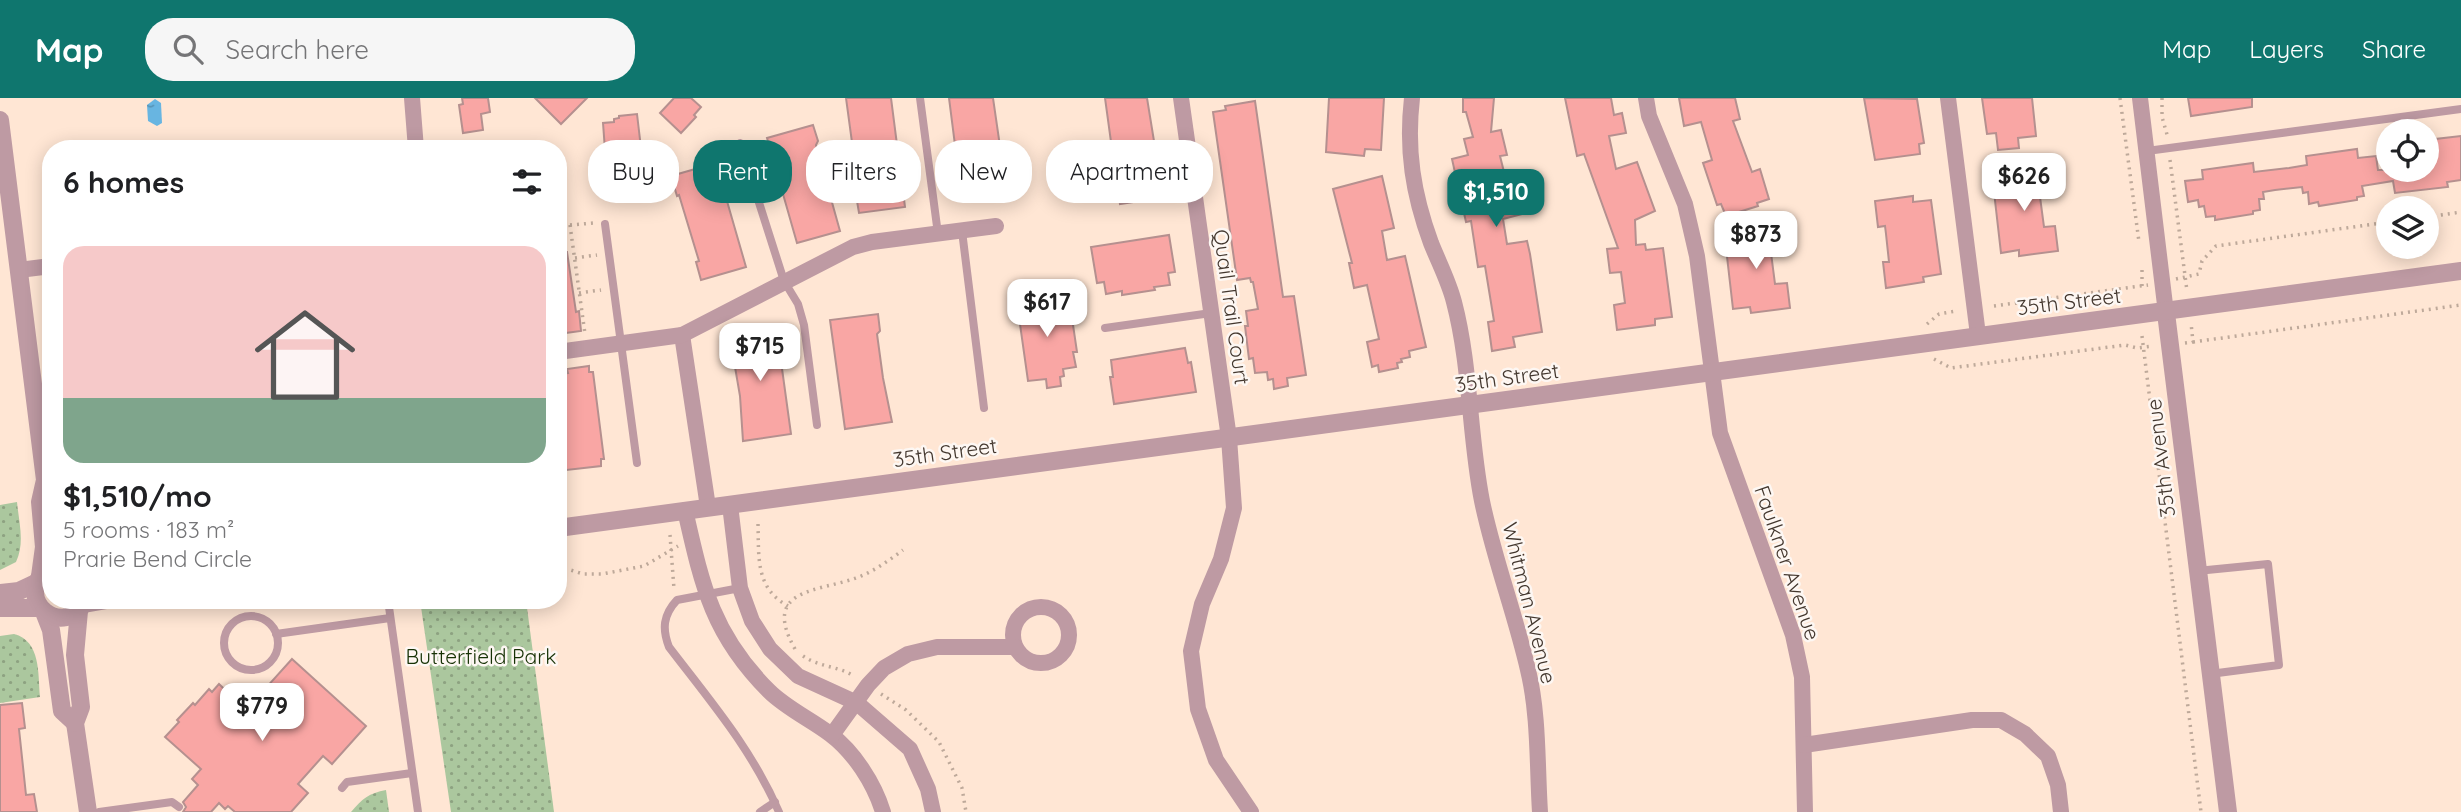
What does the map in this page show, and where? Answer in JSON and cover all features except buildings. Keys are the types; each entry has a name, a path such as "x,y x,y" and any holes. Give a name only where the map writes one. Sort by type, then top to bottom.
{"street":[{"path":"412,98 415,140"},
{"name":"Quail Trail Court","path":"1181,98 1228,439 1234,508 1221,559 1202,604 1191,651 1198,709 1216,760 1251,812"},
{"name":"Whitman Avenue","path":"1412,98 1409,123 1410,167 1431,242 1454,300 1490,540 1529,671 1540,812"},
{"name":"Faulkner Avenue","path":"1646,98 1649,116 1685,204 1698,256 1720,433 1793,635 1802,677 1805,812"},
{"path":"1948,98 1978,335"},
{"name":"35th Avenue","path":"2140,98 2228,812"},
{"path":"0,120 42,441"},
{"path":"567,351 682,335 853,247 872,242 996,226"},
{"path":"19,270 42,267"},
{"name":"35th Street","path":"567,526 1228,439 1978,335 2166,313 2461,271"},
{"path":"682,335 708,507"},
{"path":"42,498 42,524"},
{"path":"730,505 740,588 752,621 769,649 798,676 857,703 910,749 928,789 933,812"},
{"path":"685,510 706,595 719,626 741,660 770,693 832,735 858,762 878,797 883,812"},
{"path":"0,593 19,590 42,576"},
{"path":"42,576 36,600 51,630 62,711 75,723"},
{"path":"0,608 42,610 58,618 73,615 79,609"},
{"path":"82,609 75,655 81,707 75,723 88,812"},
{"path":"832,735 868,685 884,668 908,654 937,647 1016,647"},
{"path":"1804,745 1972,720 2000,720 2025,734 2048,756 2058,785 2061,812"}],"lane":[{"path":"920,98 938,234"},
{"path":"2147,151 2461,109"},
{"path":"759,203 784,281 798,304 804,325 817,425"},
{"path":"605,224 637,463"},
{"path":"962,231 984,408"},
{"path":"1105,328 1211,313"},
{"path":"2197,571 2268,564 2279,665 2210,674"},
{"path":"740,588 677,600 665,617 665,636 669,647 743,744 763,775 779,812"},
{"path":"389,609 418,812"},
{"path":"244,617 267,622 276,634 276,652 272,661 265,666 247,670 231,661 226,653 226,635 230,627 244,617"},
{"path":"276,634 390,618"},
{"path":"342,788 347,782 412,773"},
{"path":"99,812 153,808 172,802 179,807"},
{"path":"760,812 775,802"}],"path":[{"path":"2120,98 2139,243"},
{"path":"2162,98 2162,117 2169,148 2185,277 2199,274 2202,261 2216,246 2376,224"},
{"path":"2439,215 2461,212"},
{"path":"587,348 569,225 589,222 605,224"},
{"path":"575,258 609,253"},
{"path":"1994,306 2142,286 2141,256"},
{"path":"579,293 613,288"},
{"path":"2193,342 2461,305"},
{"path":"1939,314 1956,311"},
{"path":"2142,335 2201,812"},
{"path":"1951,368 2125,345 2143,347"},
{"path":"758,524 761,578 775,598 788,606"},
{"path":"670,535 674,590"},
{"path":"567,569 583,574 602,574 645,566 682,544"},
{"path":"859,679 841,669 813,663 799,653 785,629 788,606 793,598 805,592 865,575 903,550"},
{"path":"876,691 906,710 939,742 962,788 966,812"}],"green space":[{"path":"17,502 21,533 19,555 16,562 0,570 0,505"},
{"name":"Butterfield Park","path":"421,609 527,609 554,812 451,812"},
{"path":"14,634 23,638 34,651 40,697 0,703 0,636"},
{"path":"386,790 389,812 351,812 366,797"}],"water":[{"path":"155,99 161,103 162,123 157,126 148,121 147,105"}]}
